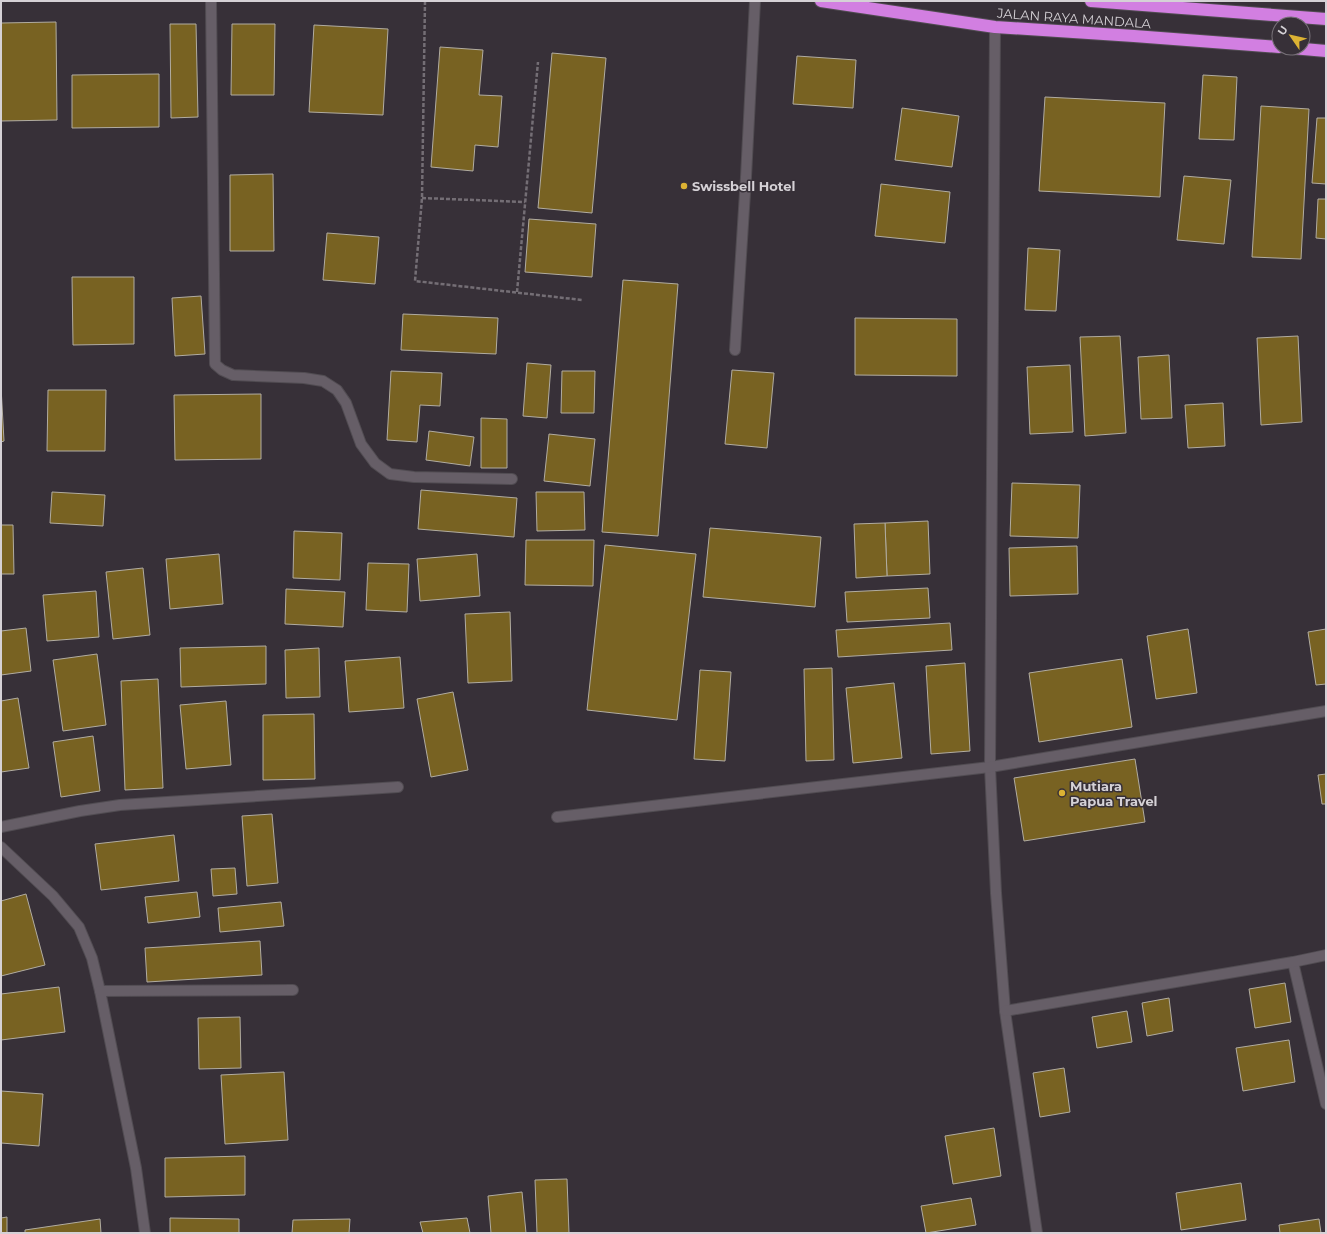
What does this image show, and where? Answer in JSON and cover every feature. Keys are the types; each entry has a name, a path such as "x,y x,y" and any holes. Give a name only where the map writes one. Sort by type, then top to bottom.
{"highway":[{"name":"JALAN RAYA MANDALA","path":"821,1 995,27 1271,46"},
{"name":"JALAN RAYA MANDALA","path":"1091,1 1326,19"},
{"path":"1311,50 1326,51"}],"street":[{"path":"211,1 214,364 233,375 304,378 323,381 337,390 346,403 361,444 375,463 390,474 414,477 512,479"},
{"path":"735,350 755,1"},
{"path":"995,27 990,766 996,893 1005,1011 1037,1233"},
{"path":"557,817 990,766 1326,711"},
{"path":"1,827 80,811 120,805 398,787"},
{"path":"1,848 53,896 79,927 92,958 100,990 136,1168 145,1233"},
{"path":"1005,1011 1293,962 1326,955"},
{"path":"1293,962 1326,1104"},
{"path":"100,990 293,990"}],"path":[{"path":"425,1 422,198 415,281 582,300"},
{"path":"517,292 538,62"},
{"path":"422,198 525,202"}],"building":[{"path":"56,22 57,120 1,121 1,23"},
{"path":"170,24 196,24 198,117 171,118"},
{"path":"232,24 275,24 274,95 231,95"},
{"path":"314,25 388,29 383,115 309,112"},
{"path":"440,47 483,50 479,95 502,96 498,147 475,145 473,171 431,167"},
{"path":"552,53 606,58 592,213 538,208"},
{"path":"797,56 856,60 853,108 793,104"},
{"path":"159,74 159,127 72,128 72,75"},
{"path":"1203,75 1237,77 1234,140 1199,139"},
{"path":"1045,97 1165,103 1160,197 1039,191"},
{"path":"1261,106 1309,109 1301,259 1252,257"},
{"path":"902,108 959,116 952,167 895,160"},
{"path":"1317,118 1326,118 1326,184 1312,183"},
{"path":"273,174 274,251 230,251 230,175"},
{"path":"1184,176 1231,180 1224,244 1177,240"},
{"path":"881,184 950,192 945,243 875,236"},
{"path":"1318,199 1326,199 1326,239 1316,238"},
{"path":"529,219 596,224 592,277 525,272"},
{"path":"327,233 379,237 375,284 323,280"},
{"path":"1028,248 1060,250 1056,311 1025,310"},
{"path":"72,277 134,277 134,344 73,345"},
{"path":"623,280 678,284 658,536 602,532"},
{"path":"201,296 205,354 175,356 172,298"},
{"path":"403,314 498,318 496,354 401,350"},
{"path":"855,318 957,319 957,376 855,375"},
{"path":"1120,336 1126,433 1085,436 1080,337"},
{"path":"1298,336 1302,422 1261,425 1257,338"},
{"path":"1169,355 1172,418 1141,419 1138,357"},
{"path":"527,363 551,365 547,418 523,416"},
{"path":"1070,365 1073,432 1030,434 1027,367"},
{"path":"732,370 774,373 767,448 725,444"},
{"path":"391,371 442,373 440,406 420,405 417,442 387,440"},
{"path":"562,371 595,371 594,413 561,413"},
{"path":"1,387 4,441 1,442"},
{"path":"48,390 106,390 105,451 47,451"},
{"path":"261,394 261,459 175,460 174,395"},
{"path":"1223,403 1225,446 1188,448 1185,405"},
{"path":"481,418 507,419 507,468 481,468"},
{"path":"429,431 474,437 470,466 426,460"},
{"path":"549,434 595,439 590,486 544,481"},
{"path":"1012,483 1080,485 1078,538 1010,536"},
{"path":"421,490 517,498 514,537 418,529"},
{"path":"52,492 105,495 103,526 50,523"},
{"path":"536,492 584,492 585,530 537,531"},
{"path":"928,521 930,574 887,576 885,523"},
{"path":"885,523 887,576 856,578 854,524"},
{"path":"1,525 13,525 14,574 1,574"},
{"path":"710,528 821,537 815,607 703,597"},
{"path":"294,531 342,533 340,580 293,578"},
{"path":"526,540 594,540 593,586 525,585"},
{"path":"605,545 696,554 677,720 587,710"},
{"path":"1077,546 1078,594 1010,596 1009,548"},
{"path":"219,554 223,604 170,609 166,559"},
{"path":"477,554 480,596 420,601 417,559"},
{"path":"368,563 409,564 407,612 366,610"},
{"path":"143,568 150,635 113,639 106,572"},
{"path":"928,588 930,618 847,622 845,592"},
{"path":"286,589 345,592 343,627 285,624"},
{"path":"96,591 99,637 47,641 43,595"},
{"path":"510,612 512,681 468,683 465,614"},
{"path":"950,623 952,650 838,657 836,630"},
{"path":"26,628 31,671 1,675 1,631"},
{"path":"1188,629 1197,693 1156,699 1147,636"},
{"path":"1326,629 1326,684 1316,685 1308,632"},
{"path":"266,646 266,684 181,687 180,648"},
{"path":"319,648 320,697 286,698 285,650"},
{"path":"97,654 106,725 63,731 53,660"},
{"path":"400,657 404,708 349,712 345,661"},
{"path":"1122,659 1132,727 1039,742 1029,673"},
{"path":"965,663 970,751 931,754 926,666"},
{"path":"832,668 834,760 806,761 804,669"},
{"path":"700,670 731,672 725,761 694,759"},
{"path":"158,679 163,788 125,790 121,681"},
{"path":"894,683 902,758 853,763 846,688"},
{"path":"453,692 468,770 431,777 417,699"},
{"path":"18,698 29,768 1,772 1,701"},
{"path":"226,701 231,765 186,769 180,705"},
{"path":"314,714 315,779 263,780 263,715"},
{"path":"93,736 100,791 61,797 53,742"},
{"path":"1135,759 1145,822 1024,841 1014,778"},
{"path":"1326,774 1326,804 1322,804 1318,775"},
{"path":"272,814 278,883 247,886 242,816"},
{"path":"174,835 179,881 101,890 95,844"},
{"path":"235,868 237,894 213,896 211,869"},
{"path":"197,892 200,917 148,923 145,897"},
{"path":"26,894 45,965 1,976 1,901"},
{"path":"281,902 284,926 220,932 218,908"},
{"path":"260,941 262,975 147,982 145,948"},
{"path":"1285,983 1291,1022 1255,1028 1249,989"},
{"path":"59,987 65,1032 1,1040 1,994"},
{"path":"1169,998 1173,1031 1147,1036 1142,1003"},
{"path":"1127,1011 1132,1042 1097,1048 1092,1017"},
{"path":"240,1017 241,1068 199,1069 198,1018"},
{"path":"1289,1040 1295,1082 1243,1091 1236,1048"},
{"path":"1064,1068 1070,1112 1040,1117 1033,1073"},
{"path":"284,1072 288,1140 225,1144 221,1075"},
{"path":"1,1091 43,1094 39,1146 1,1143"},
{"path":"994,1128 1001,1176 953,1184 945,1136"},
{"path":"245,1156 245,1195 165,1197 165,1158"},
{"path":"567,1179 569,1233 537,1233 535,1180"},
{"path":"1241,1183 1246,1220 1181,1230 1176,1193"},
{"path":"522,1192 526,1233 491,1233 488,1196"},
{"path":"971,1198 976,1225 926,1233 921,1206"},
{"path":"7,1217 7,1233 1,1233 1,1218"},
{"path":"170,1218 239,1219 239,1233 170,1233"},
{"path":"467,1218 470,1233 423,1233 420,1222"},
{"path":"100,1219 101,1233 25,1233 25,1230"},
{"path":"350,1219 349,1233 292,1233 293,1220"},
{"path":"1319,1219 1321,1233 1280,1233 1279,1225"}],"place":[{"name":"Swissbell Hotel","path":"684,186"},
{"name":"Mutiara Papua Travel","path":"1062,793"}]}
